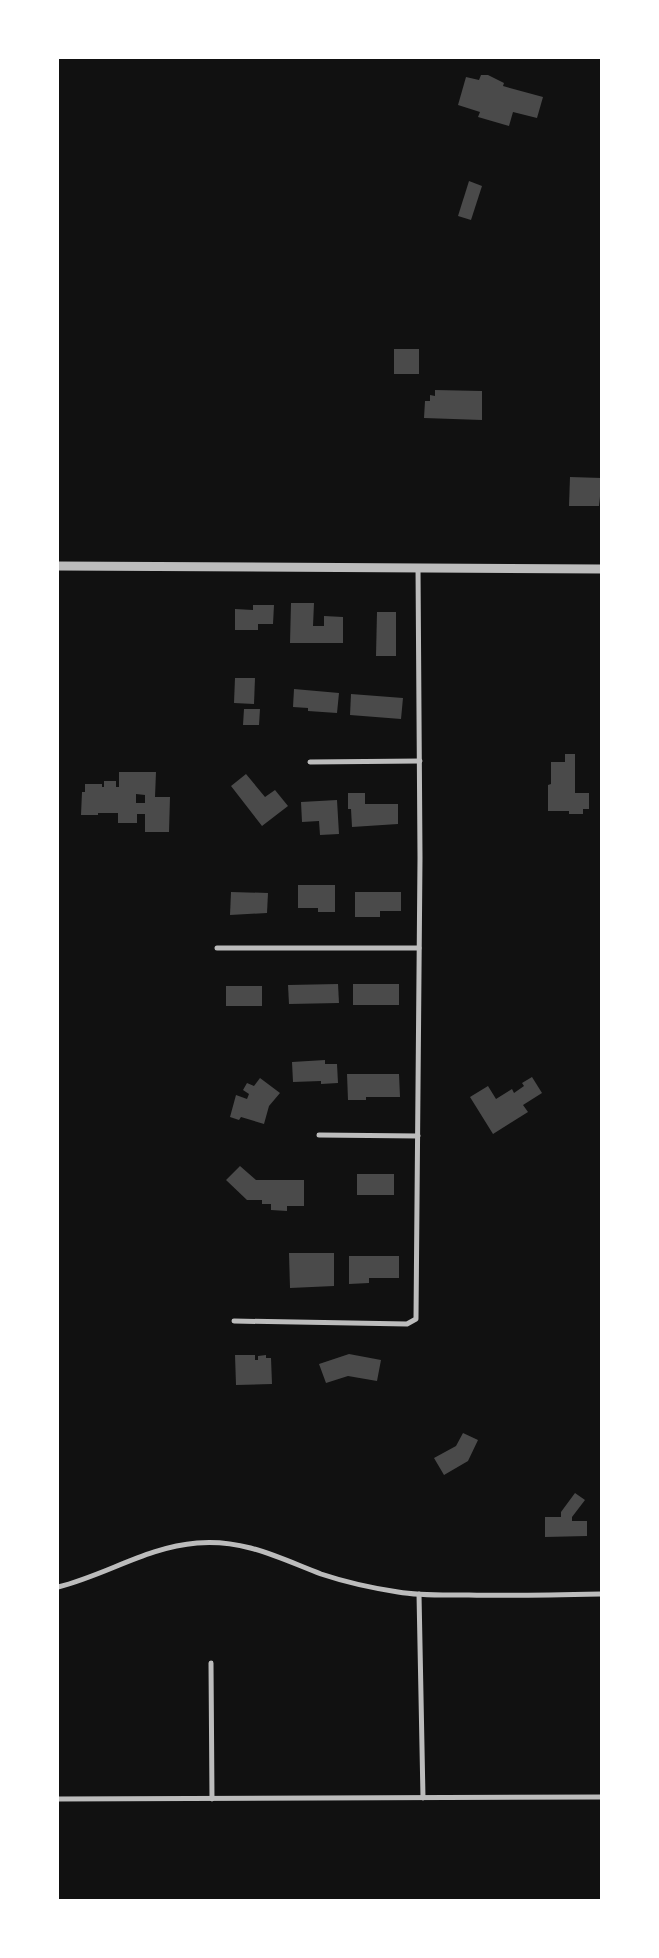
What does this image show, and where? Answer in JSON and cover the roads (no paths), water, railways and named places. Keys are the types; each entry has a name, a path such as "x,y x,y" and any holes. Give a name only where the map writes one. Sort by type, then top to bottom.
{"street":[{"path":"58,566 602,569"},
{"path":"234,1321 407,1324 416,1319 420,761 418,567"},
{"path":"310,762 420,761"},
{"path":"218,948 419,948"},
{"path":"319,1135 418,1136"},
{"path":"58,1587 75,1583 143,1555 172,1546 218,1543 262,1550 323,1574 399,1592 475,1595 602,1594"},
{"path":"419,1594 422,1798"},
{"path":"212,1663 212,1799"},
{"path":"58,1799 602,1797"}]}
